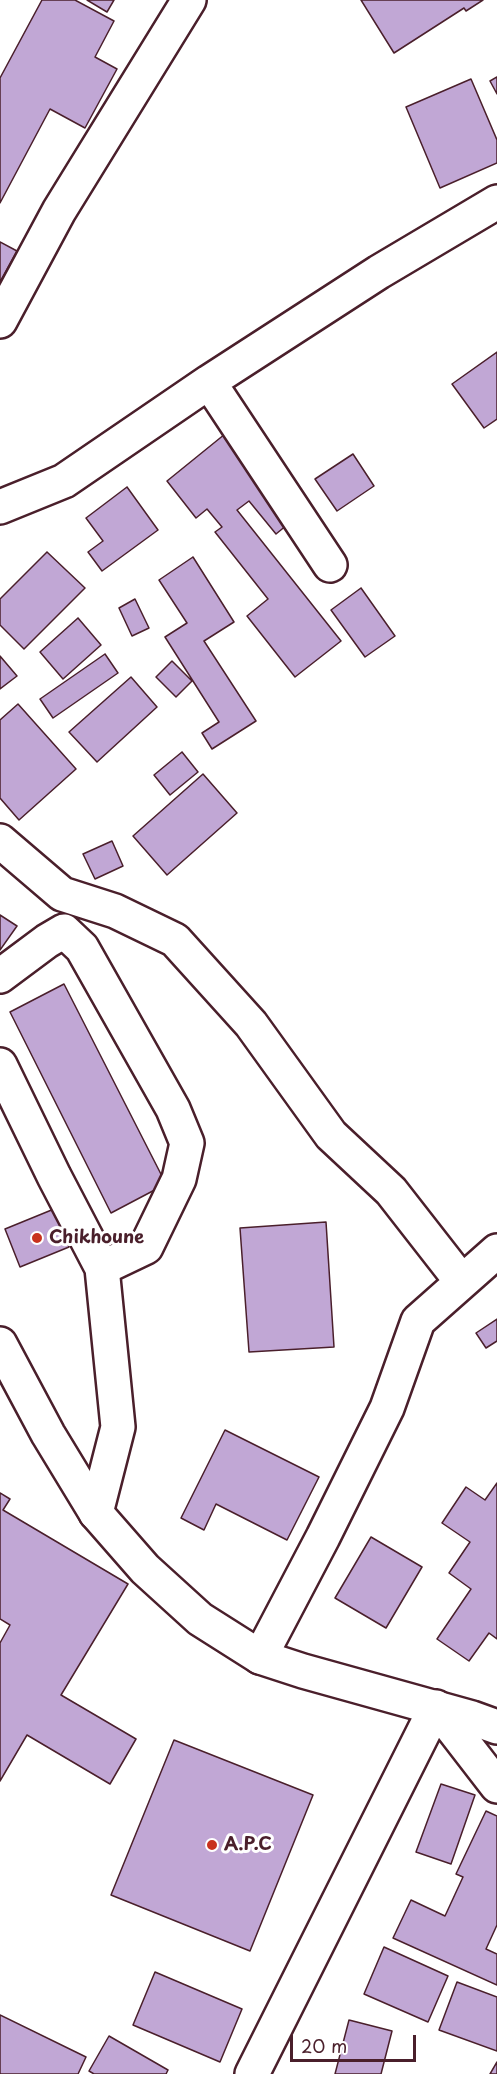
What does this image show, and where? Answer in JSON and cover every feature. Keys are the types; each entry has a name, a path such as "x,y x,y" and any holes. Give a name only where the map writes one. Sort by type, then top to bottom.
{"street":[{"path":"0,321 59,212 189,0"},
{"path":"0,507 64,481 209,382 379,272 497,202"},
{"path":"209,382 330,565"},
{"path":"0,841 62,894 116,911 175,940 251,1024 331,1135 391,1191 462,1282"},
{"path":"0,869 42,905 82,948 173,1109 187,1143 179,1179 146,1247 102,1268"},
{"path":"0,976 64,931"},
{"path":"0,1065 102,1268 118,1427 96,1513"},
{"path":"260,1657 387,1408 418,1321 497,1251"},
{"path":"0,1344 48,1434 96,1513 145,1569 200,1619 260,1657 436,1707 497,1727"},
{"path":"436,1707 497,1786"},
{"path":"252,2074 436,1707"}],"building":[{"path":"42,0 75,0 114,21 95,57 117,69 85,128 50,109 0,203 0,78"},
{"path":"87,0 114,0 107,12"},
{"path":"361,0 483,0 466,11 464,8 394,53"},
{"path":"497,77 497,94 490,81"},
{"path":"471,79 497,140 497,163 440,188 406,107"},
{"path":"0,242 17,251 0,282"},
{"path":"497,352 497,419 484,428 452,384"},
{"path":"225,434 293,520 276,534 249,501 237,510 341,641 295,677 247,616 268,599 215,532 222,527 207,509 196,518 167,481"},
{"path":"353,454 374,486 337,511 315,479"},
{"path":"127,487 158,530 102,571 88,552 103,541 86,518"},
{"path":"47,552 85,588 24,649 0,625 0,599"},
{"path":"193,557 234,622 204,641 256,721 212,749 202,733 219,722 165,637 187,623 159,580"},
{"path":"361,588 395,636 365,657 331,610"},
{"path":"135,599 149,628 132,636 119,608"},
{"path":"78,618 101,645 63,679 40,652"},
{"path":"105,654 118,673 53,718 40,699"},
{"path":"0,656 17,676 0,689"},
{"path":"172,661 192,681 176,697 156,677"},
{"path":"131,677 157,707 97,762 69,732"},
{"path":"18,704 76,769 19,820 0,798 0,720"},
{"path":"182,752 198,772 170,795 154,775"},
{"path":"203,774 237,813 167,875 133,836"},
{"path":"112,841 123,866 95,879 83,854"},
{"path":"0,915 17,926 0,950"},
{"path":"64,984 166,1184 111,1213 10,1012"},
{"name":"Chikhoune","path":"54,1209 69,1247 20,1267 5,1229"},
{"path":"326,1222 334,1347 249,1352 240,1228"},
{"path":"497,1319 497,1341 486,1348 476,1333"},
{"path":"225,1430 319,1477 287,1540 216,1504 204,1530 181,1518"},
{"path":"497,1483 497,1639 489,1633 469,1661 437,1639 471,1589 449,1573 470,1542 442,1523 466,1487 485,1500"},
{"path":"0,1493 10,1499 3,1510 128,1584 61,1695 136,1739 110,1784 27,1735 0,1781 0,1643 10,1625 0,1619"},
{"path":"371,1537 422,1567 386,1628 335,1598"},
{"name":"A.P.C","path":"174,1740 313,1795 250,1951 111,1895"},
{"path":"441,1784 475,1795 451,1864 416,1852"},
{"path":"486,1811 497,1816 497,1925 486,1949 497,1954 497,1985 393,1938 411,1900 445,1916 463,1877 456,1874"},
{"path":"384,1947 448,1976 428,2022 364,1994"},
{"path":"155,1972 242,2009 220,2062 133,2025"},
{"path":"457,1982 497,1997 497,2051 439,2030"},
{"path":"0,2015 86,2057 78,2074 0,2074"},
{"path":"349,2020 392,2031 381,2074 335,2074"},
{"path":"109,2036 168,2070 166,2074 94,2074 89,2071"},
{"path":"497,2062 497,2074 490,2074"}],"place":[{"name":"Chikhoune","path":"37,1238"},
{"name":"A.P.C","path":"212,1845"}]}
